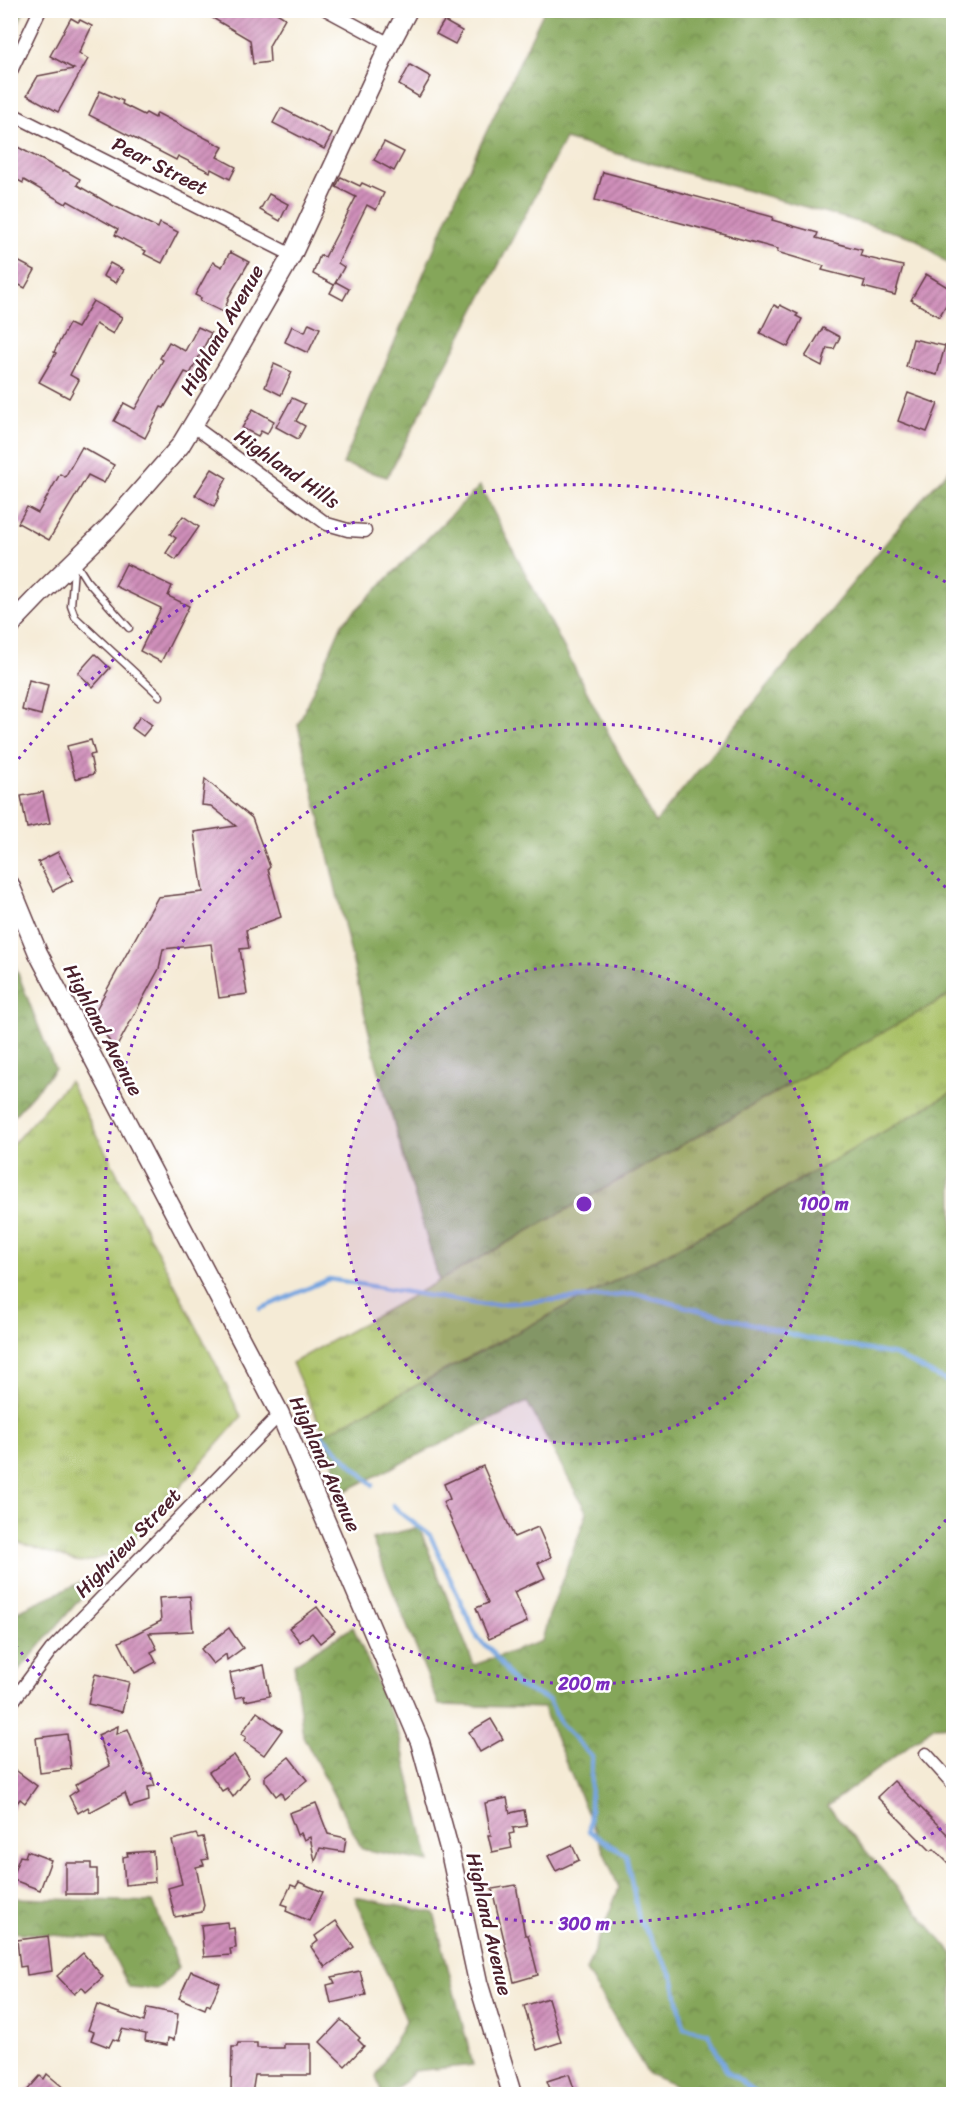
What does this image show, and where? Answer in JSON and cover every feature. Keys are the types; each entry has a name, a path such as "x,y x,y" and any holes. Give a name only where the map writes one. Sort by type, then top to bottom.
{"main road":[{"name":"Highland Avenue","path":"10,628 39,595 111,525 180,446 292,255 408,10"},
{"name":"Highland Avenue","path":"10,885 38,953 280,1414 420,1742 450,1852 471,1958 512,2094"}],"street":[{"path":"10,72 40,10"},
{"path":"327,10 390,44"},
{"name":"Pear Street","path":"10,113 292,255"},
{"name":"Highland Hills","path":"192,425 327,524 348,530 365,531"},
{"name":"Highview Street","path":"10,1705 51,1650 280,1414"},
{"path":"926,1754 954,1785"}],"lane":[{"path":"74,562 87,581 129,628"},
{"path":"74,562 71,606 75,616 160,696"}],"green space":[{"path":"10,11 24,11 11,40"},
{"path":"544,11 953,11 953,268 915,238 565,139 387,477 343,464 461,185"},
{"path":"953,466 953,993 439,1281 374,1054 298,725 342,624 480,486 655,823 927,493"},
{"path":"10,953 55,1069 11,1119 10,1119"},
{"path":"953,993 953,1092 719,1226 324,1434 292,1363"},
{"path":"69,1081 218,1368 241,1417 125,1551 81,1563 10,1540 11,1146"},
{"path":"953,1092 953,1725 935,1726 828,1806 953,1954 953,2094 694,2094 648,2074 586,1971 619,1888 543,1708 439,1705 372,1539 419,1527 474,1665 542,1641 548,1618 587,1513 527,1402 343,1492 324,1434 719,1226"},
{"path":"102,1573 11,1680 11,1614"},
{"path":"353,1627 398,1731 430,1862 362,1849 303,1736 294,1664"},
{"path":"10,1896 14,1898 153,1902 179,1967 159,1989 129,1987 105,1939 11,1932"},
{"path":"355,1897 434,1913 473,2065 414,2071 393,2094 382,2094 376,2076 406,2020"}],"building":[{"path":"199,10 272,10 285,18 269,46 270,62 253,64 250,40"},
{"path":"71,18 92,26 79,53 88,59 58,112 27,95 38,76 74,69 50,56"},
{"path":"444,21 462,31 455,44 436,34"},
{"path":"410,65 431,77 419,97 399,85"},
{"path":"100,91 123,101 122,104 144,115 146,113 155,118 157,113 223,147 217,157 236,167 230,179 178,156 176,160 89,115"},
{"path":"281,108 332,134 324,149 273,123"},
{"path":"384,142 404,152 394,171 374,160"},
{"path":"10,143 80,179 77,185 108,203 158,228 160,223 178,232 162,263 144,254 146,251 115,235 118,229 68,201 66,204 24,180 23,183 10,176"},
{"path":"603,172 773,217 772,220 818,233 816,238 862,250 860,256 903,266 895,295 863,287 865,281 822,270 824,266 777,252 778,249 595,200"},
{"path":"341,177 360,186 362,183 384,193 376,210 367,205 338,263 344,267 334,285 313,274 320,255 325,257 356,197 336,187"},
{"path":"269,194 288,204 280,221 260,210"},
{"path":"230,252 249,262 227,300 223,312 200,301 201,298 195,295 213,262 222,267"},
{"path":"10,257 35,270 25,288 10,280"},
{"path":"110,263 123,270 116,283 103,276"},
{"path":"926,274 954,291 939,317 911,300"},
{"path":"336,282 349,289 343,300 330,293"},
{"path":"93,301 122,317 113,334 96,324 70,375 79,380 69,398 39,382 69,324 77,328"},
{"path":"774,305 779,308 780,305 798,314 796,316 802,319 788,347 760,333"},
{"path":"309,323 320,328 308,353 285,342 292,326 305,332"},
{"path":"198,327 211,333 190,374 185,372 164,408 161,407 145,438 114,421 124,403 135,409 163,360 160,358 169,342 185,351"},
{"path":"823,328 840,337 834,349 827,348 822,366 805,357"},
{"path":"913,339 945,346 937,375 906,367"},
{"path":"274,364 292,372 281,395 265,387"},
{"path":"908,393 938,404 927,432 898,421"},
{"path":"292,398 305,404 296,421 305,426 298,439 276,427"},
{"path":"253,409 274,421 267,434 261,431 258,436 242,428"},
{"path":"82,447 114,465 104,483 88,475 49,540 18,523 27,507 38,513 60,474 65,477"},
{"path":"212,469 227,478 214,506 195,495"},
{"path":"183,516 199,527 176,560 166,553 176,538 170,534"},
{"path":"126,564 172,586 168,596 189,606 161,662 140,651 161,608 115,586"},
{"path":"95,654 110,668 93,687 78,673"},
{"path":"29,680 48,685 41,715 22,710"},
{"path":"140,716 152,725 143,736 132,728"},
{"path":"91,740 95,754 90,755 94,774 75,779 67,746"},
{"path":"205,779 252,818 270,867 268,869 281,917 246,930 249,948 240,949 247,994 219,998 211,944 163,949 159,969 115,1050 93,1015 158,897 203,892 194,832 236,826 211,806 202,805"},
{"path":"43,792 50,823 27,828 21,796"},
{"path":"58,852 73,880 53,891 38,862"},
{"path":"483,1466 514,1537 538,1527 551,1557 538,1563 545,1578 514,1592 527,1622 489,1639 476,1608 488,1603 443,1502 450,1499 444,1484"},
{"path":"190,1596 193,1631 149,1633 157,1649 151,1652 156,1662 135,1673 119,1642 161,1621 159,1598"},
{"path":"317,1607 335,1631 320,1643 312,1633 300,1642 289,1628"},
{"path":"229,1628 243,1648 227,1660 226,1654 213,1664 201,1649"},
{"path":"264,1665 270,1696 245,1701 244,1696 235,1698 230,1673"},
{"path":"95,1674 129,1682 122,1712 88,1704"},
{"path":"257,1712 282,1730 264,1755 244,1741 246,1737 241,1734"},
{"path":"491,1719 503,1739 480,1752 469,1732"},
{"path":"118,1726 117,1734 128,1729 146,1774 151,1773 155,1786 148,1787 149,1801 130,1807 125,1793 90,1812 88,1807 78,1813 69,1796 78,1790 75,1785 110,1766 98,1735"},
{"path":"67,1734 71,1769 40,1773 36,1738"},
{"path":"234,1755 249,1777 233,1797 227,1788 222,1791 209,1772"},
{"path":"289,1757 307,1780 284,1799 281,1792 276,1796 265,1781 265,1776"},
{"path":"10,1766 37,1786 25,1803 20,1799 10,1812"},
{"path":"894,1781 954,1841 954,1869 934,1849 931,1851 877,1797"},
{"path":"507,1798 510,1813 524,1810 527,1826 513,1828 514,1833 509,1834 512,1848 492,1852 485,1803"},
{"path":"316,1803 328,1834 346,1838 344,1852 320,1848 315,1861 310,1837 304,1840 301,1833 297,1835 289,1813"},
{"path":"196,1834 198,1838 203,1837 208,1859 202,1860 204,1865 196,1867 204,1905 202,1912 175,1917 168,1888 182,1884 172,1840"},
{"path":"572,1845 579,1860 556,1871 548,1856"},
{"path":"27,1851 51,1860 40,1890 11,1879 20,1856 25,1857"},
{"path":"153,1851 155,1882 125,1885 123,1857 128,1856 127,1853"},
{"path":"66,1863 91,1863 91,1869 97,1869 97,1894 66,1894"},
{"path":"299,1882 323,1892 309,1921 286,1911 288,1906 282,1904 291,1885 296,1887"},
{"path":"516,1885 525,1935 528,1935 538,1975 514,1982 492,1889"},
{"path":"336,1921 354,1947 325,1967 311,1947 318,1941 315,1936"},
{"path":"227,1922 228,1929 234,1928 236,1948 230,1949 231,1955 204,1957 201,1925"},
{"path":"48,1936 52,1971 27,1975 26,1966 20,1967 17,1940"},
{"path":"83,1953 103,1977 86,1992 82,1987 74,1994 57,1976"},
{"path":"191,1971 220,1983 210,2006 207,2004 205,2009 179,1998"},
{"path":"360,1971 366,1995 331,2003 327,1985 335,1983 332,1977"},
{"path":"548,1998 561,2042 537,2050 524,2006"},
{"path":"97,2005 144,2022 147,2008 178,2014 174,2040 168,2038 167,2045 145,2041 146,2034 122,2029 118,2041 113,2039 109,2047 91,2040 94,2032 88,2030"},
{"path":"341,2020 360,2038 358,2040 364,2046 345,2066 320,2042"},
{"path":"238,2043 257,2043 257,2048 284,2048 284,2044 311,2044 311,2075 255,2075 252,2094 231,2094 232,2047 237,2047"},
{"path":"47,2074 71,2094 24,2094 40,2076 44,2079"},
{"path":"569,2074 576,2094 552,2094 547,2081"}],"waterway":[{"path":"260,1309 329,1279 484,1305 637,1294 806,1338 895,1355 954,1385"},
{"path":"306,1432 317,1431 373,1485"},
{"path":"393,1505 430,1535 478,1639 491,1650 516,1685 549,1700 560,1723 592,1757 589,1831 626,1855 639,1919 673,1977 684,2028 708,2033 726,2070 759,2094"}]}
